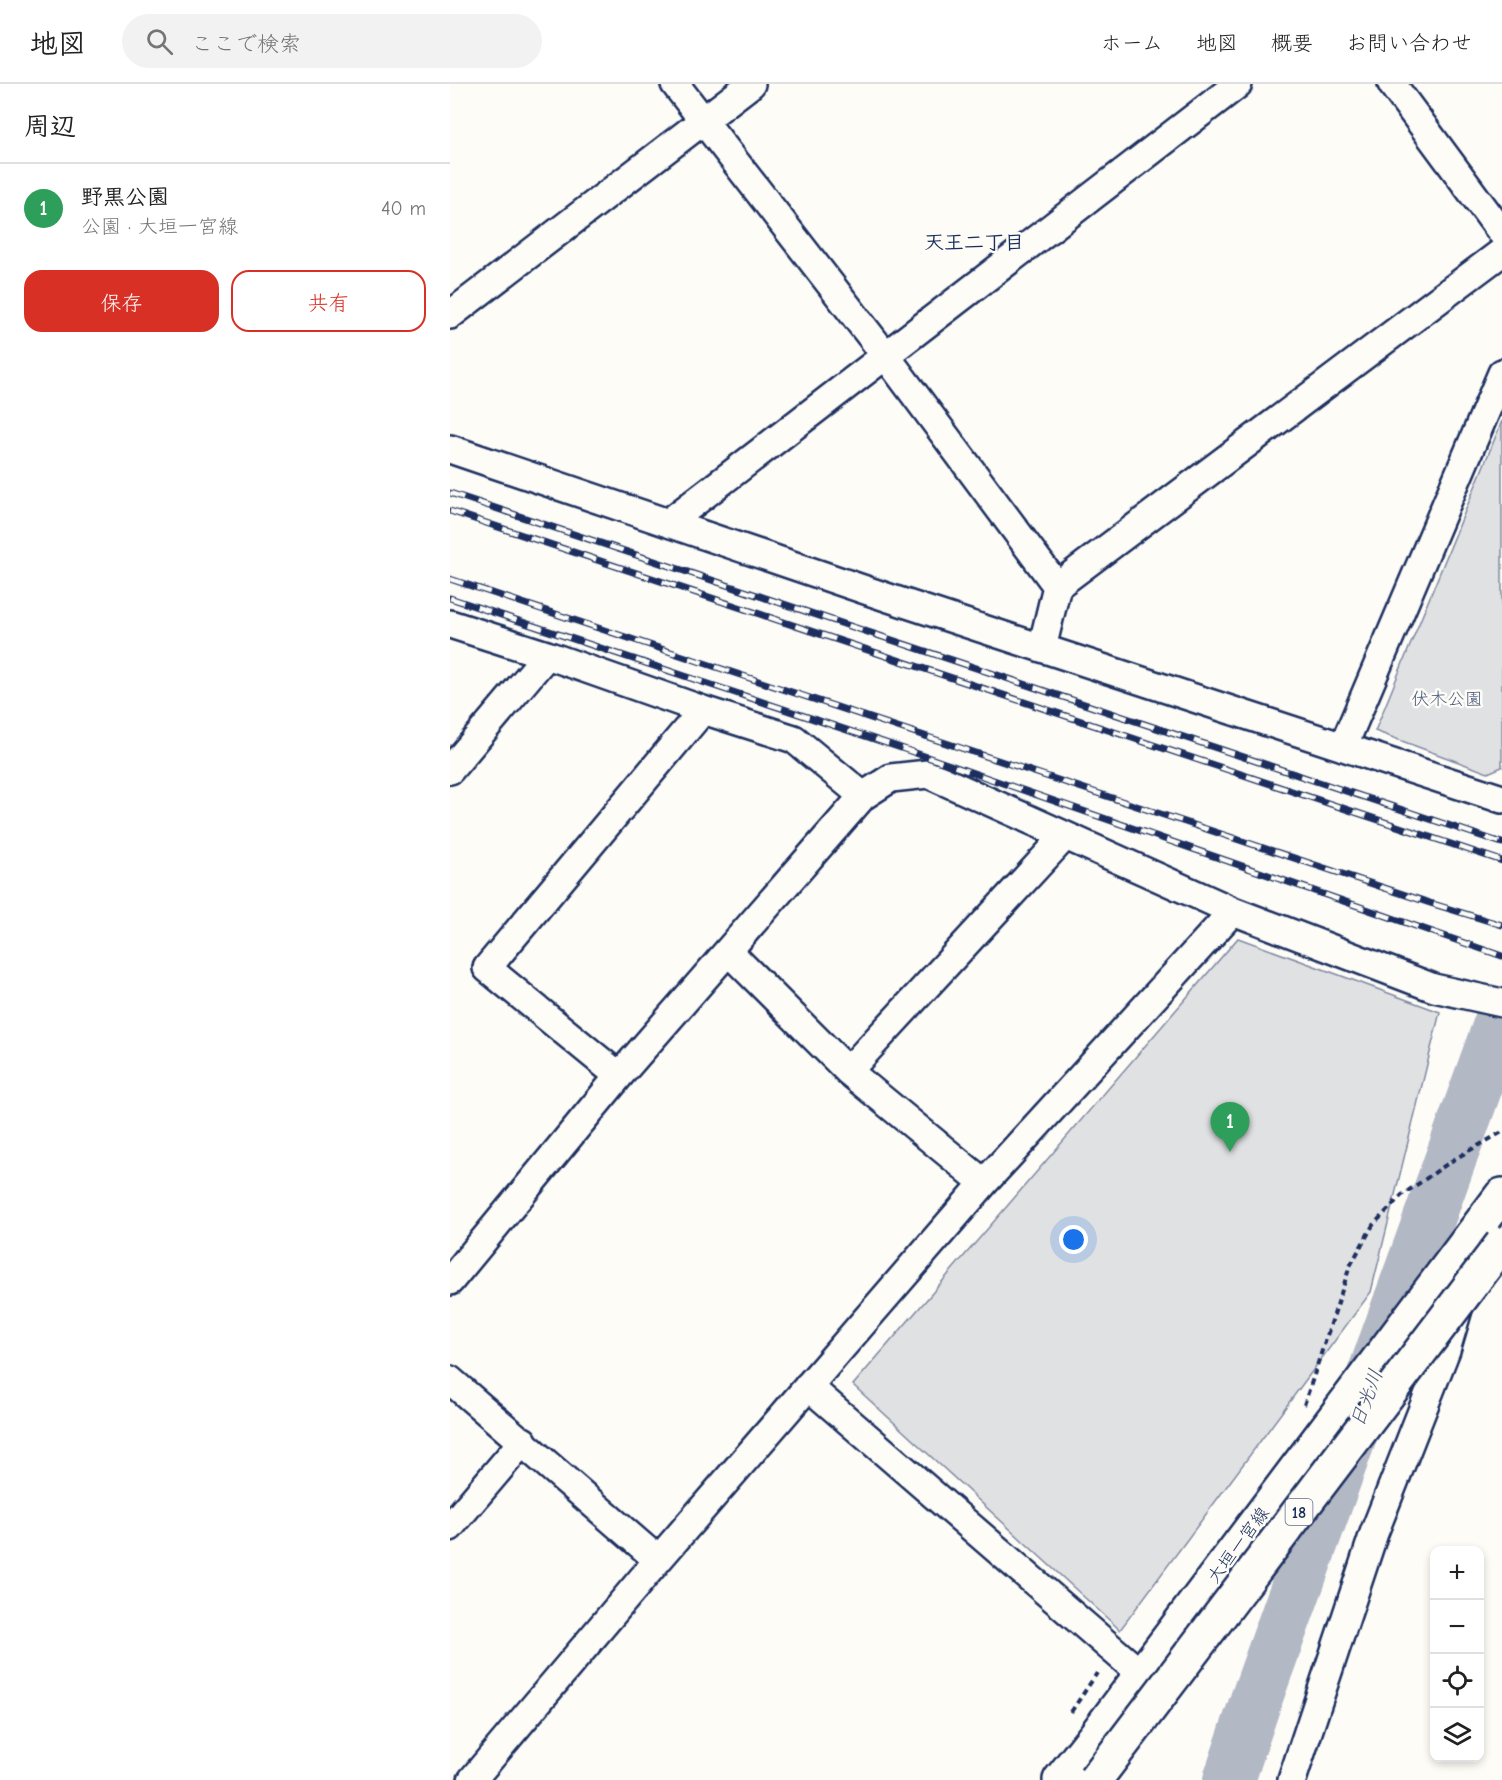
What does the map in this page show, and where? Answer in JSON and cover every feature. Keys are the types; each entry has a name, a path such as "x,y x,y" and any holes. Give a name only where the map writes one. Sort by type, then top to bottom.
{"main road":[{"name":"大垣一宮線","path":"1060,1780 1502,1195"},
{"name":"大垣一宮線","path":"1095,1780 1502,1244"}],"street":[{"path":"675,84 886,356 1057,586"},
{"path":"450,315 751,84"},
{"path":"668,523 1238,84"},
{"path":"1392,84 1502,233"},
{"path":"1042,648 1057,586 1502,252"},
{"path":"1343,747 1502,373"},
{"path":"450,449 1042,648 1502,799"},
{"path":"450,624 795,739 863,796"},
{"path":"450,770 547,655"},
{"path":"619,1076 487,968 703,710"},
{"path":"450,1281 619,1076 863,796 891,778 928,774 1233,911 1434,988 1502,1003"},
{"path":"848,1071 1065,836"},
{"path":"472,1780 658,1560 984,1183 1233,911"},
{"path":"729,952 848,1071 984,1183"},
{"path":"1292,1780 1374,1533 1446,1350 1474,1261 1486,1238 1502,1217"},
{"path":"450,1380 658,1560"},
{"path":"808,1386 1141,1674"},
{"path":"450,1527 522,1441"}],"path":[{"path":"1299,1414 1350,1266 1372,1225 1402,1195 1454,1160 1502,1132"}],"green space":[{"name":"伏木公園","path":"1502,421 1502,767 1488,773 1375,731"},
{"path":"1238,938 1440,1012 1371,1292 1120,1630 853,1385"}],"waterway":[{"name":"日光川","path":"1229,1780 1502,1016"}],"railway":[{"path":"450,493 1502,843"},
{"path":"450,511 1502,861"},
{"path":"450,579 1502,925"},
{"path":"450,598 904,749 1502,956"}],"place":[{"name":"野黒公園","path":"1230,1152"}],"district":[{"name":"天王二丁目","path":"974,242"}]}
